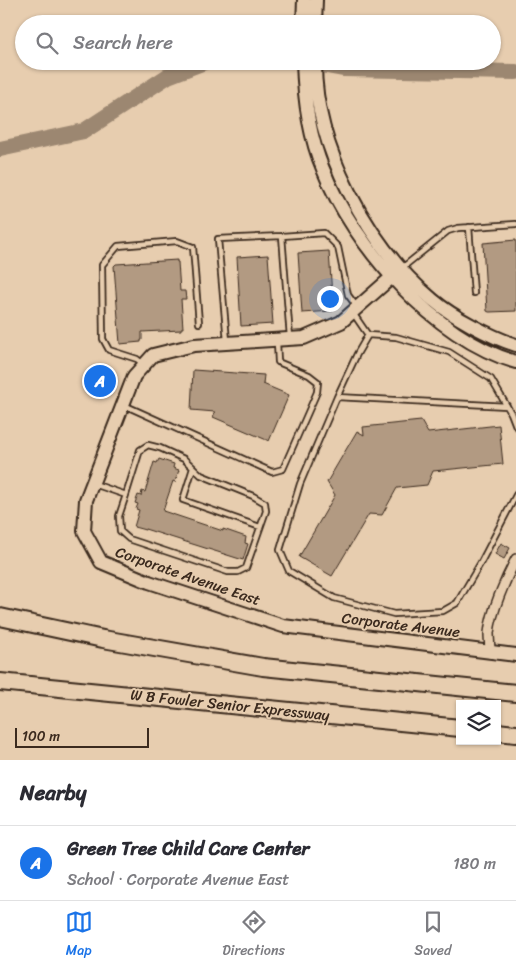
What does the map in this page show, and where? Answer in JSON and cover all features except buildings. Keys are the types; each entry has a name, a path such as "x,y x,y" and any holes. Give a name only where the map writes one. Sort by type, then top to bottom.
{"highway":[{"path":"0,605 103,639"},
{"path":"0,616 103,639 263,667 516,693"},
{"name":"W B Fowler Senior Expressway","path":"0,682 456,728"},
{"path":"501,732 516,734"}],"street":[{"path":"303,15 304,0"},
{"path":"315,15 316,0"},
{"path":"304,70 304,88 317,129"},
{"path":"314,70 317,129 322,169 345,216 439,323 496,357 516,362"},
{"path":"396,273 471,325 516,345"},
{"name":"Corporate Avenue East","path":"282,626 149,582 101,562 84,531 86,500 134,376 153,355 194,345 304,338 341,322 396,273"},
{"path":"490,653 489,631 504,581 516,559"},
{"name":"Corporate Avenue","path":"282,626 516,655"}],"lane":[{"path":"396,273 448,232 469,227 516,224"},
{"path":"469,227 474,293"},
{"path":"227,343 218,239 324,233 338,247 348,295 368,335"},
{"path":"282,236 291,338"},
{"path":"144,365 137,359 109,350 103,339 102,265 118,246 177,241 193,247 200,323"},
{"path":"368,335 357,354 300,484 280,550 289,571 334,598 394,614 443,611 457,603 516,495"},
{"path":"368,335 396,337 449,352 491,378 516,426"},
{"path":"123,405 272,472 283,469 317,392 318,382 308,375 278,362 277,339"},
{"path":"337,398 507,406"},
{"path":"148,445 160,448 184,459 193,468 200,475 253,496 265,503 266,511 246,568 238,572 228,572 129,539 120,531 119,516 140,450 148,445"},
{"path":"193,468 182,500 260,527"},
{"path":"92,484 126,495"}],"waterway":[{"path":"0,149 84,131 168,76 184,70"},
{"path":"401,70 516,72"}],"place":[{"name":"Green Tree Child Care Center","path":"100,381"}]}
